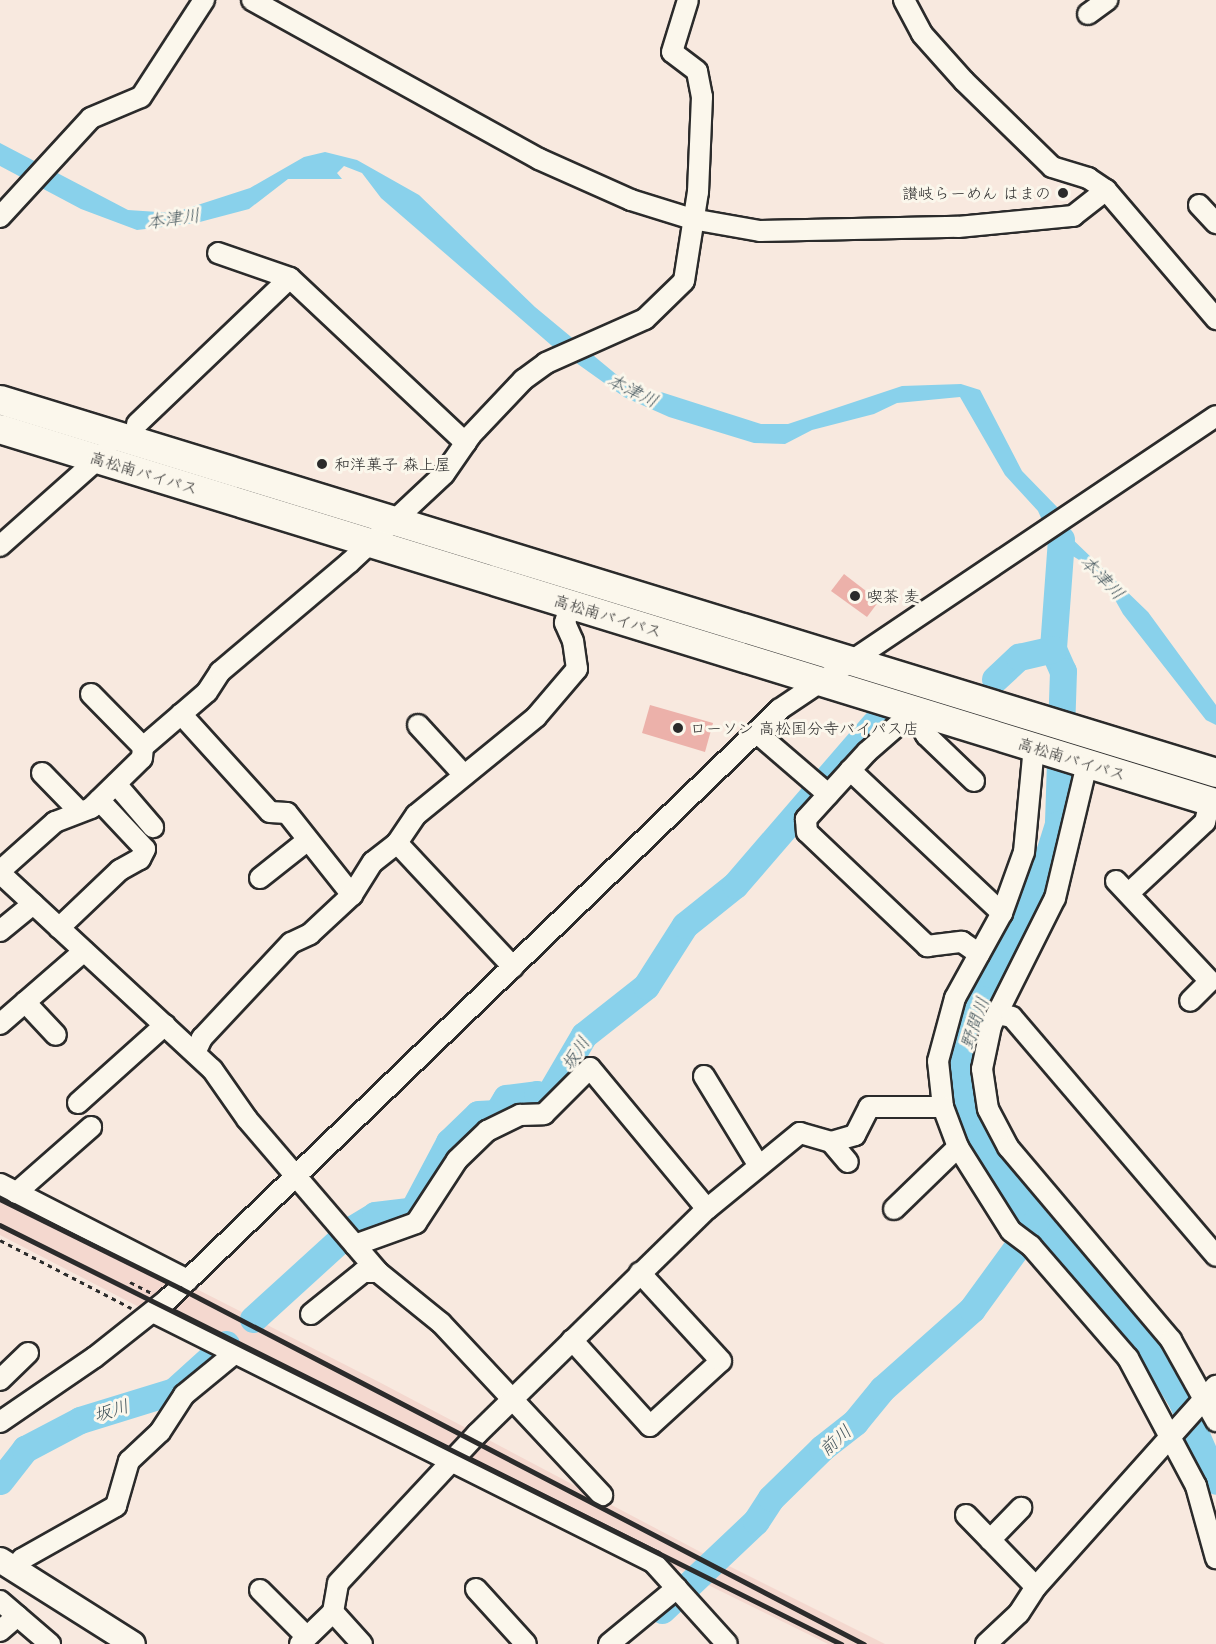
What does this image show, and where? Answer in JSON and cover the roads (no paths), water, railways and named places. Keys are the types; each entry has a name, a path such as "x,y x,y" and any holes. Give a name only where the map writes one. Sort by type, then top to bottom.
{"highway":[{"name":"高松南バイパス","path":"0,400 129,431 392,521 1216,773"},
{"name":"高松南バイパス","path":"0,429 1213,802"}],"main road":[{"path":"8,1565 133,1644"}],"street":[{"path":"0,217 91,118 141,97 204,0"},
{"path":"252,0 540,159 631,200 692,219 760,231 958,227 1073,216 1106,190"},
{"path":"602,1495 441,1323 378,1272 297,1179 195,1053 2,877 55,822 80,812 99,800 142,758 143,747 207,692 220,672 242,657 444,474 466,443 523,380 546,363 655,312 684,281 698,192 700,81 690,65 672,52 688,0"},
{"path":"904,0 922,34 1052,167 1088,178 1106,190 1216,319"},
{"path":"1088,14 1107,0"},
{"path":"1199,205 1216,223"},
{"path":"218,254 290,278 466,443"},
{"path":"0,546 99,459 290,278"},
{"path":"3,1415 156,1310 297,1179 513,967 757,733 817,681 1029,543 1216,416"},
{"path":"195,1053 202,1038 291,943 310,934 352,895 373,862 397,843 416,816 536,717 577,669 573,641 565,623 570,604"},
{"path":"91,694 143,747"},
{"path":"974,781 926,735 914,711 850,770 821,789 806,819 807,832 927,946 962,942 979,954"},
{"path":"181,714 270,812 287,813 352,895"},
{"path":"418,725 464,775"},
{"path":"757,733 821,789"},
{"path":"1034,747 1024,852 1002,913 956,998 938,1061 943,1107 958,1147 1011,1231 1031,1246 1128,1358 1174,1432 1196,1486 1216,1558"},
{"path":"1082,762 1055,898 997,1014 982,1069 988,1109 1008,1147 1171,1340 1207,1395 1216,1421"},
{"path":"850,770 1002,913"},
{"path":"42,773 80,812"},
{"path":"116,784 153,827"},
{"path":"59,928 120,870 140,859 145,849 99,800"},
{"path":"1190,1001 1210,981 1123,887 1205,822 1213,802"},
{"path":"260,878 308,840"},
{"path":"397,843 513,967"},
{"path":"0,931 33,904"},
{"path":"0,1024 84,951"},
{"path":"25,1002 56,1035"},
{"path":"997,1014 1012,1017 1216,1256"},
{"path":"78,1103 165,1025"},
{"path":"349,1239 416,1223 457,1160 487,1131 520,1115 544,1114 590,1068 707,1209"},
{"path":"704,1076 759,1166"},
{"path":"831,1142 855,1135 869,1107 943,1107"},
{"path":"91,1127 8,1188 188,1280"},
{"path":"260,1590 304,1641 333,1612 338,1583 512,1397 707,1209 801,1133 831,1142 848,1162"},
{"path":"894,1209 958,1147"},
{"path":"311,1314 363,1272 378,1272"},
{"path":"572,1340 650,1426 721,1361 640,1273"},
{"path":"156,1310 234,1354 654,1562 727,1644"},
{"path":"0,1380 28,1353"},
{"path":"8,1565 22,1560 116,1506 129,1461 160,1432 184,1395 234,1354"},
{"path":"986,1644 1019,1613 1036,1587 1207,1395"},
{"path":"990,1540 1021,1508"},
{"path":"966,1515 1036,1587"},
{"path":"476,1588 526,1644"},
{"path":"609,1644 677,1588"},
{"path":"0,1601 50,1644"},
{"path":"333,1612 362,1644"},
{"path":"0,1631 17,1616"}],"water":[{"name":"本津川","path":"0,143 128,210 173,213 250,188 304,157 325,152 357,160 419,195 535,307 635,390 654,396 661,392 761,424 788,424 902,386 961,384 980,390 1022,471 1058,508 1066,533 1148,612 1216,705 1216,725 1206,720 1123,614 1100,573 1068,553 1057,553 1038,511 1005,475 960,397 897,403 874,414 812,430 785,444 754,443 669,417 624,397 551,345 381,198 362,173 344,166 337,173 342,179 288,179 249,209 196,223 137,230 81,209 0,166"}],"waterway":[{"name":"野間川","path":"1061,539 1053,649 1063,671 1058,824 1041,878 981,999 962,1053 962,1089 978,1137 999,1170 1036,1221 1128,1319 1157,1361 1181,1400 1216,1481"},
{"name":"坂川","path":"995,679 1019,657 1053,649"},
{"name":"坂川","path":"253,1319 352,1229 375,1215 413,1210 449,1142 478,1114 497,1113 506,1098 537,1094 547,1098 584,1035 646,986 685,925 735,885 874,724"},
{"name":"前川","path":"662,1610 756,1521 771,1498 822,1448 855,1422 882,1389 972,1309 1036,1221"},
{"name":"坂川","path":"0,1481 25,1449 80,1420 174,1391 226,1344"}],"railway":[{"path":"0,1199 180,1288 864,1644"},
{"path":"0,1225 841,1644"}],"place":[{"name":"讃岐らーめん はまの","path":"1063,193"},
{"name":"和洋菓子 森上屋","path":"322,464"},
{"name":"喫茶 麦","path":"855,596"},
{"name":"ローソン 高松国分寺バイパス店","path":"678,728"}]}
